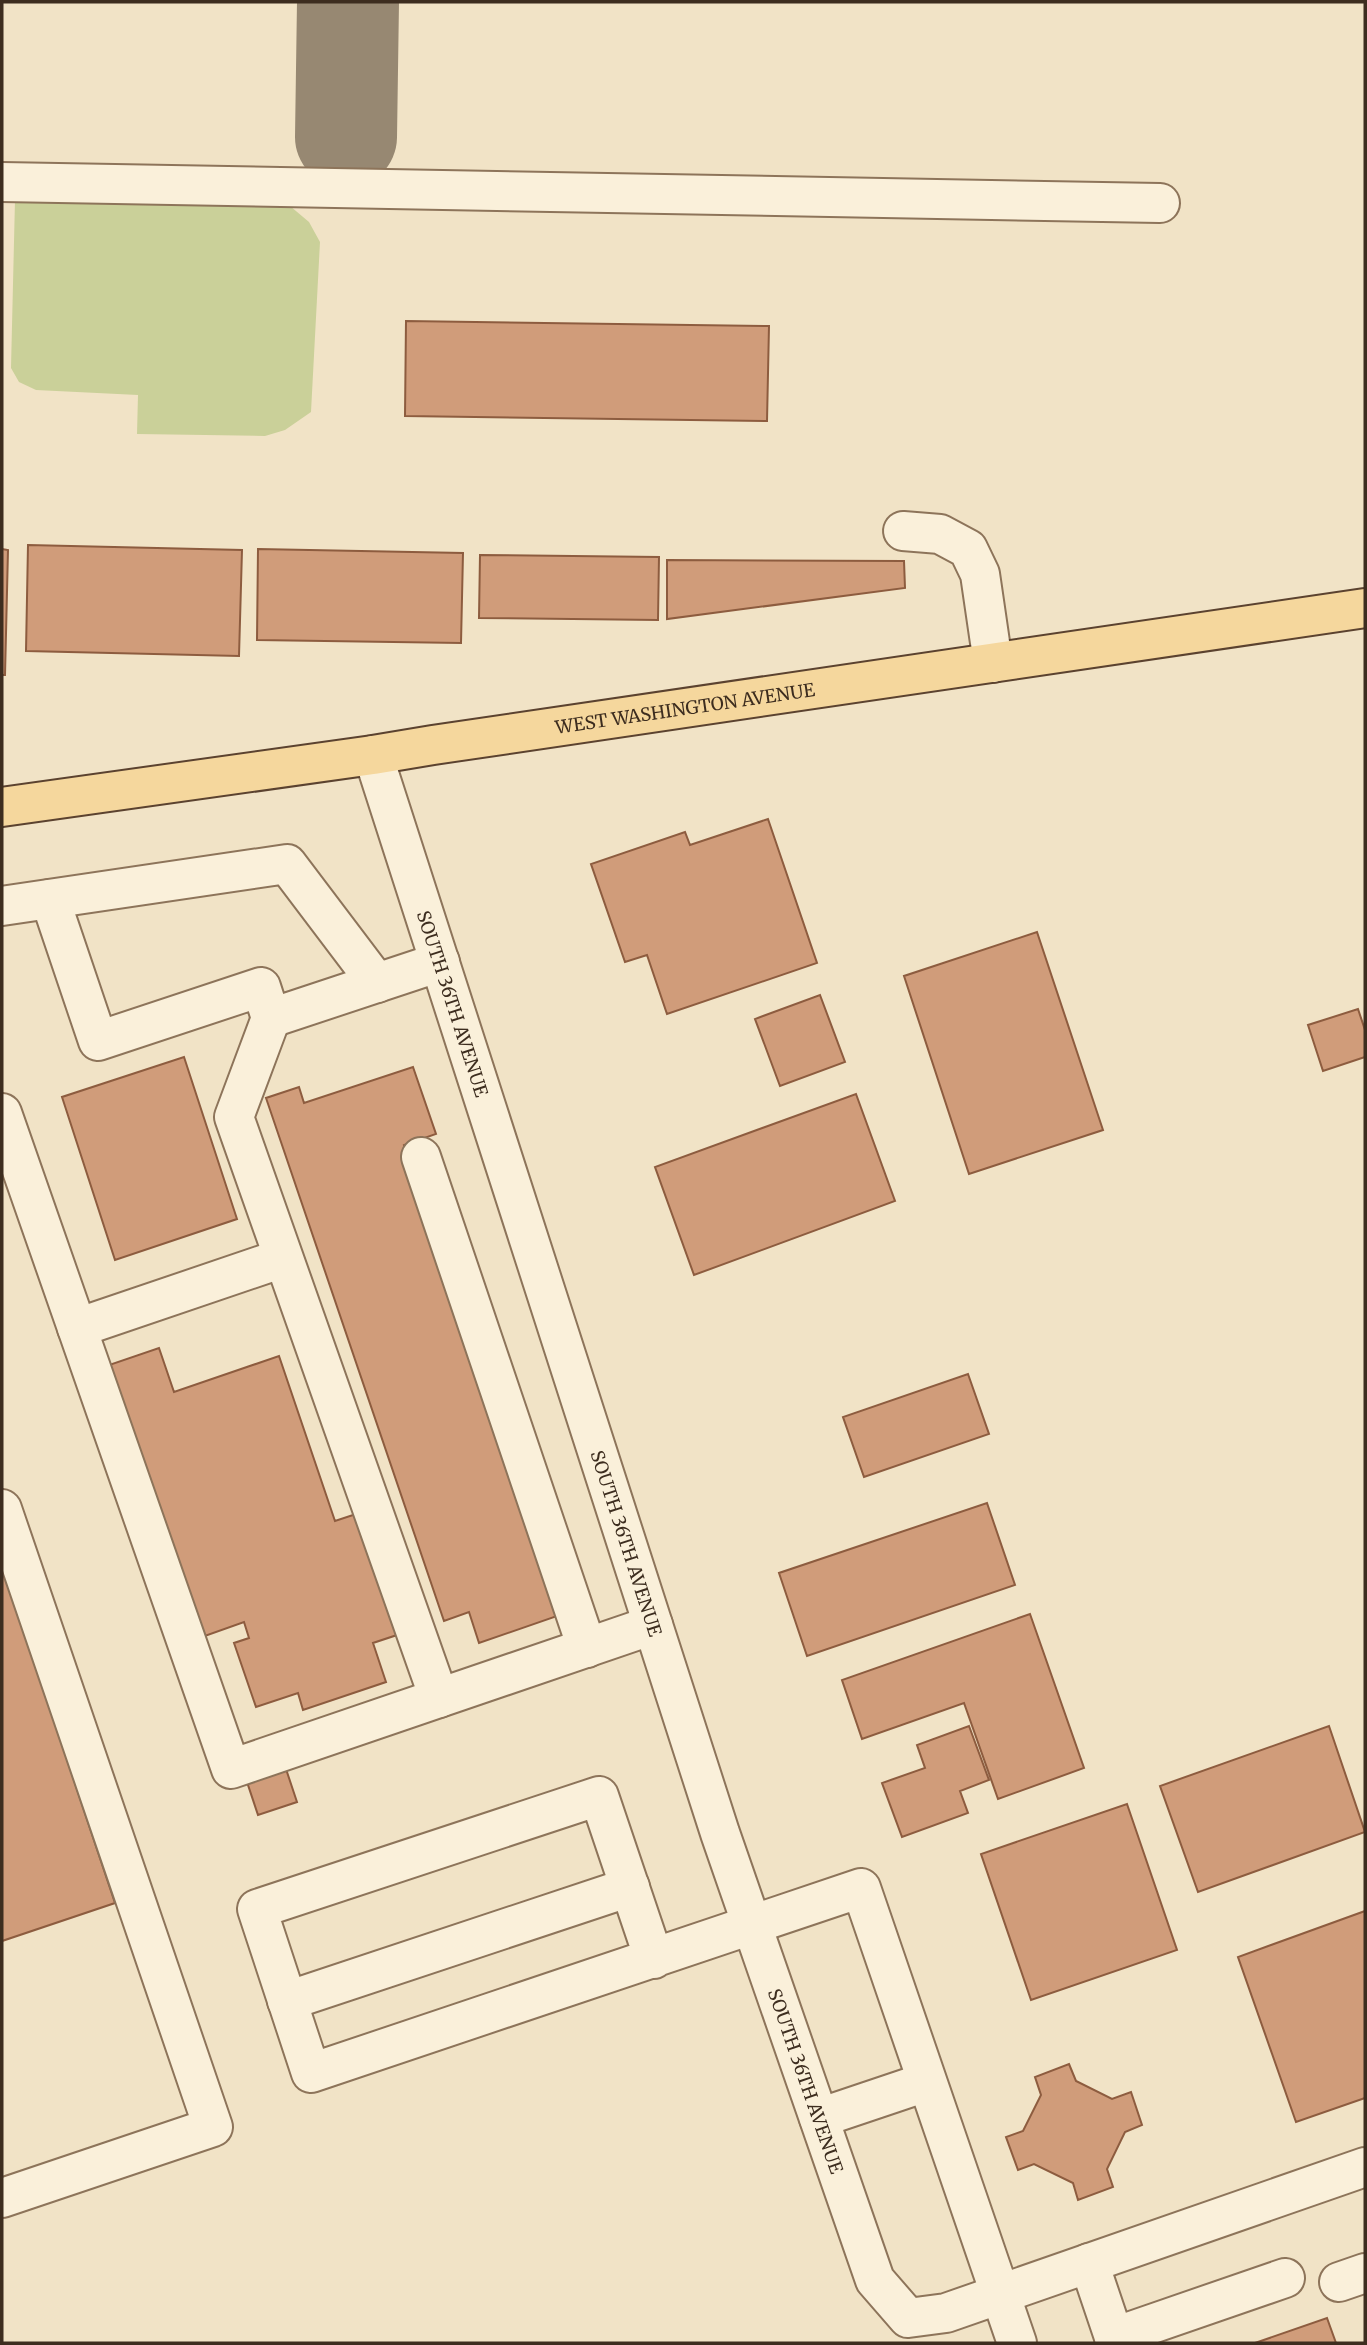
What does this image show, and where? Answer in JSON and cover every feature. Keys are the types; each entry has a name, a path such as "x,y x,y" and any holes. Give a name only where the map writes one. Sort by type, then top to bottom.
{"main road":[{"name":"WEST WASHINGTON AVENUE","path":"2,807 373,755 1365,608"}],"street":[{"path":"2,182 1160,203"},
{"path":"903,531 940,534 968,549 980,574 993,663"},
{"name":"SOUTH 36TH AVENUE","path":"373,755 653,1625 752,1925 875,2280 908,2318 946,2313 1000,2295"},
{"path":"2,906 288,864 377,983"},
{"path":"51,899 98,1041 261,987 271,1018 234,1117 439,1698"},
{"path":"271,1018 440,962"},
{"path":"2,1113 231,1769 653,1625"},
{"path":"421,1157 587,1648"},
{"path":"77,1328 284,1258"},
{"path":"2,1509 213,2127 2,2198"},
{"path":"654,1959 599,1796 257,1909 311,2073 654,1959 861,1888 1017,2343"},
{"path":"287,2001 630,1887"},
{"path":"819,2118 926,2082"},
{"path":"1000,2295 1365,2167"},
{"path":"1089,2263 1115,2340 1285,2278"}],"green space":[{"path":"15,200 290,206 309,222 320,242 311,412 285,430 265,436 137,434 138,395 36,390 19,382 11,368"}],"building":[{"path":"406,321 769,326 767,421 405,416"},
{"path":"28,545 242,550 239,656 26,651"},
{"path":"2,549 8,550 5,675 2,675"},
{"path":"258,549 463,553 461,643 257,640"},
{"path":"480,555 659,557 658,620 479,618"},
{"path":"667,560 904,561 905,588 667,619"},
{"path":"768,819 817,963 667,1014 647,955 625,962 591,864 685,832 690,845"},
{"path":"1037,932 1103,1130 969,1174 904,976"},
{"path":"820,995 845,1062 780,1086 755,1019"},
{"path":"1358,1009 1365,1030 1365,1057 1323,1071 1308,1025"},
{"path":"184,1057 237,1219 115,1260 62,1097"},
{"path":"413,1067 436,1134 404,1145 563,1614 479,1643 469,1612 444,1621 266,1098 299,1087 304,1103"},
{"path":"856,1094 895,1201 694,1275 655,1167"},
{"path":"159,1348 174,1392 279,1356 335,1521 359,1513 400,1634 373,1643 386,1682 303,1710 298,1693 256,1707 234,1643 249,1638 244,1622 202,1637 109,1365"},
{"path":"968,1374 989,1434 864,1477 843,1417"},
{"path":"987,1503 1015,1585 807,1656 779,1573"},
{"path":"2,1530 22,1625 115,1903 2,1941"},
{"path":"1030,1614 1084,1768 998,1799 964,1703 862,1739 842,1680"},
{"path":"969,1726 989,1780 960,1791 968,1813 902,1837 882,1783 925,1768 917,1745"},
{"path":"1329,1726 1365,1832 1198,1892 1160,1786"},
{"path":"284,1763 297,1802 258,1815 245,1776"},
{"path":"1127,1804 1177,1950 1031,2000 981,1854"},
{"path":"1365,1911 1365,2098 1296,2122 1238,1957"},
{"path":"1069,2064 1076,2081 1112,2099 1131,2092 1142,2125 1125,2132 1107,2169 1113,2187 1078,2200 1073,2183 1034,2164 1018,2170 1006,2137 1023,2131 1041,2095 1035,2077"},
{"path":"1327,2318 1336,2343 1255,2343"}],"taxiway":[{"path":"346,137 348,2"}]}
